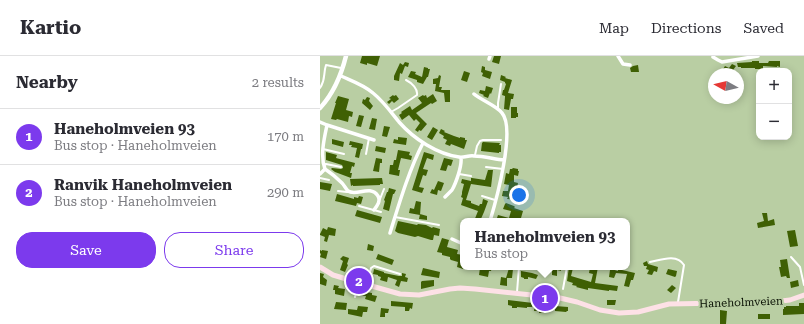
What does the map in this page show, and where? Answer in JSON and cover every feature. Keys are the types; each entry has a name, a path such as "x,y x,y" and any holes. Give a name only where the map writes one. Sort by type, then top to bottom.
{"main road":[{"name":"Haneholmveien","path":"320,267 338,277 396,293 423,295 450,289 475,289 560,298 600,310 619,313 634,312 663,305 772,302 790,300 804,295"}],"street":[{"path":"320,108 333,92 341,76 346,56"},
{"path":"618,56 623,64 630,65"},
{"path":"712,57 722,62 758,56"},
{"path":"341,76 360,84 372,92 404,128 423,143 442,152 461,158 475,156 504,160"},
{"path":"474,94 502,112 507,122 506,154 491,218"},
{"path":"320,122 374,140"},
{"path":"327,125 320,155 324,167 349,191 371,191 377,194 379,200 374,210"},
{"path":"390,233 418,152 423,143"},
{"path":"445,197 452,188 458,174 461,166 461,158"},
{"path":"320,174 324,167"},
{"path":"452,239 460,243"}],"lane":[{"path":"320,88 323,83 326,65 343,68"},
{"path":"391,112 417,95 417,91 412,84 406,80"},
{"path":"498,109 501,84"},
{"path":"366,154 368,138"},
{"path":"320,139 324,142"},
{"path":"475,156 477,146 480,141 501,140"},
{"path":"322,149 344,154"},
{"path":"324,167 326,164 341,167"},
{"path":"486,167 503,169"},
{"path":"458,174 471,176"},
{"path":"320,178 329,180"},
{"path":"379,200 384,189"},
{"path":"338,191 349,191"},
{"path":"482,196 496,200"},
{"path":"359,206 381,212"},
{"path":"395,217 439,225"},
{"path":"791,257 800,267 804,285"},
{"path":"650,262 670,258 678,259 684,264 678,304"},
{"path":"367,286 371,268 373,266 400,274"},
{"path":"517,293 519,270"},
{"path":"563,289 566,270"},
{"path":"355,297 358,283"}],"building":[{"path":"362,56 380,56 377,66 367,63 367,65 360,63"},
{"path":"494,56 501,56 499,64 492,62"},
{"path":"759,61 759,63 768,63 769,61 780,61 780,67 763,66 763,68 756,69 741,68 738,67 737,63"},
{"path":"405,62 409,63 408,67 405,66 402,74 400,73 399,81 394,80 394,76 400,63 403,65"},
{"path":"732,64 736,66 734,68 729,68"},
{"path":"638,65 639,72 631,72 630,68"},
{"path":"482,66 485,67 485,70 492,72 490,79 482,76"},
{"path":"424,67 430,69 428,77 423,84 408,77 411,71 416,72 415,74 422,77"},
{"path":"464,71 470,73 467,82 461,80"},
{"path":"439,75 441,76 439,87 442,87 441,90 450,90 450,102 445,102 444,93 435,91 436,84 433,84 433,79 438,78"},
{"path":"501,75 512,80 508,93 514,94 513,99 511,99 509,110 504,109 505,96 502,95 506,84 500,80"},
{"path":"486,86 493,88 488,98 479,93 480,90 485,91"},
{"path":"433,94 437,101 432,104 431,103 416,113 427,124 421,131 419,130 418,132 415,130 420,123 416,119 414,121 409,115 402,120 399,115 410,106 412,110 422,103 418,98 426,95 427,98"},
{"path":"393,95 396,95 399,99 394,103 392,101 389,104 387,102"},
{"path":"338,96 349,99 346,110 353,112 352,117 349,116 348,122 331,119"},
{"path":"367,97 370,98 369,101 373,106 370,110 362,103 363,99 365,100"},
{"path":"511,107 517,107 518,117 511,118"},
{"path":"359,115 364,116 361,127 356,126"},
{"path":"372,118 377,119 375,130 369,129"},
{"path":"384,126 390,127 387,137 382,136"},
{"path":"433,127 438,130 432,140 427,137"},
{"path":"441,129 445,131 444,132 454,136 465,138 465,140 467,140 464,149 451,144 450,146 445,144 447,140 439,133"},
{"path":"398,137 407,138 406,145 393,143 394,139 398,140"},
{"path":"332,139 344,142 343,147 332,144"},
{"path":"350,141 363,144 359,158 355,157 357,148 349,145"},
{"path":"483,142 500,143 499,145 501,145 501,152 481,151"},
{"path":"376,146 386,148 385,153 375,151"},
{"path":"398,150 410,152 409,155 412,156 411,160 401,158 398,170 400,170 399,176 389,174 390,165 393,165 394,160 396,160"},
{"path":"326,152 337,155 336,158 355,163 354,167 352,166 350,173 352,173 351,178 331,169 341,169 343,167 342,165 326,160"},
{"path":"424,152 434,155 433,160 427,158 423,169 428,170 426,176 423,175 419,187 424,188 422,193 412,190"},
{"path":"376,158 382,159 379,172 373,171"},
{"path":"444,158 453,160 451,166 448,165 446,171 440,170"},
{"path":"510,169 518,169 519,171 518,176 514,175 514,182 518,183 515,194 518,195 517,200 507,199 508,197 502,196 503,191 508,191 509,185 504,184 506,173 509,174"},
{"path":"488,170 493,170 491,187 471,184 466,200 479,206 482,204 483,199 488,201 481,218 475,218 478,211 461,205 464,184 461,183 462,179 471,181 471,178 485,180"},
{"path":"382,178 383,184 380,185 353,186 351,186 350,179"},
{"path":"438,181 444,183 441,191 438,190 437,195 430,193 432,189 434,190"},
{"path":"320,182 332,184 330,191 320,189"},
{"path":"389,188 396,190 393,194 389,211 383,209 384,200"},
{"path":"337,194 354,199 354,197 363,197 361,204 357,203 356,206 335,201"},
{"path":"416,201 421,202 420,215 409,213 410,208 414,209"},
{"path":"505,204 514,206 514,208 523,211 521,218 509,218 511,211 503,209"},
{"path":"357,210 382,217 380,223 355,216"},
{"path":"762,213 767,213 768,221 774,219 775,225 758,228 757,223 764,221"},
{"path":"420,214 427,216 427,220 419,219"},
{"path":"498,215 509,218 497,218"},
{"path":"398,221 417,225 426,225 432,228 440,229 439,236 434,235 433,240 431,240 418,236 415,237 398,233 395,231"},
{"path":"328,227 336,229 335,236 329,235 327,242 324,241 325,237 320,234 323,228 327,230"},
{"path":"795,230 798,246 790,247 787,231"},
{"path":"442,238 449,240 447,247 458,250 457,254 460,254 460,268 457,267 458,262 451,260 450,257 442,255 442,253 437,252"},
{"path":"368,244 374,246 373,251 367,250"},
{"path":"320,250 328,251 326,259 320,257"},
{"path":"378,254 394,260 392,265 376,259"},
{"path":"343,256 349,258 345,272 340,270 343,261 340,259"},
{"path":"787,259 790,278 787,278 786,276 781,277 779,267 781,267 780,260"},
{"path":"647,261 648,264 658,267 657,272 654,271 652,275 647,274 649,270 646,269 647,266 644,266 643,263"},
{"path":"423,268 440,272 439,278 421,275"},
{"path":"374,269 399,276 402,276 402,273 406,274 405,277 408,278 407,282 401,281 399,287 395,285 397,280 388,277 387,282 380,280 381,277 373,274"},
{"path":"668,269 677,271 675,277 666,274"},
{"path":"360,270 367,272 366,276 358,275"},
{"path":"480,270 491,270 489,271 488,277 479,275"},
{"path":"508,270 513,270 512,278 507,278 507,286 500,285 501,277 506,278"},
{"path":"552,270 557,270 557,276 552,275"},
{"path":"569,270 572,270 571,276 591,282 593,274 589,273 590,270 597,270 595,283 618,286 617,291 588,288 588,290 576,287 577,286 572,285 573,283 567,281"},
{"path":"610,270 622,270 635,273 629,287 624,286 627,274 616,273 614,278 609,277"},
{"path":"521,271 538,275 536,279 528,277 528,279 524,279 521,277"},
{"path":"320,273 324,274 323,277 327,280 326,286 320,284"},
{"path":"434,280 434,286 421,289 422,281"},
{"path":"798,280 799,286 791,288 790,282"},
{"path":"334,285 339,286 338,288 345,289 344,296 335,294 335,290 333,290"},
{"path":"672,285 676,288 671,293 667,290"},
{"path":"359,291 372,293 372,295 377,296 375,302 365,299 366,296 358,295"},
{"path":"508,300 533,303 532,307 512,308 512,306 508,305"},
{"path":"607,300 616,300 615,305 607,305"},
{"path":"391,301 413,303 412,309 410,308 409,311 405,311 405,307 391,306"},
{"path":"336,302 347,303 346,310 334,309"},
{"path":"799,303 804,303 804,314 783,315 784,307 799,306"},
{"path":"535,305 545,307 544,313 534,311"},
{"path":"358,306 368,307 367,312 363,312 362,317 348,314 348,309 357,310"},
{"path":"555,306 568,307 568,311 555,311"},
{"path":"381,308 389,309 388,313 385,313 385,317 380,317"},
{"path":"720,310 727,311 726,324 720,324"},
{"path":"758,314 770,314 770,319 758,319"}],"place":[{"name":"Ranvik Haneholmveien","path":"359,281"},
{"name":"Haneholmveien 93","path":"545,298"}]}
